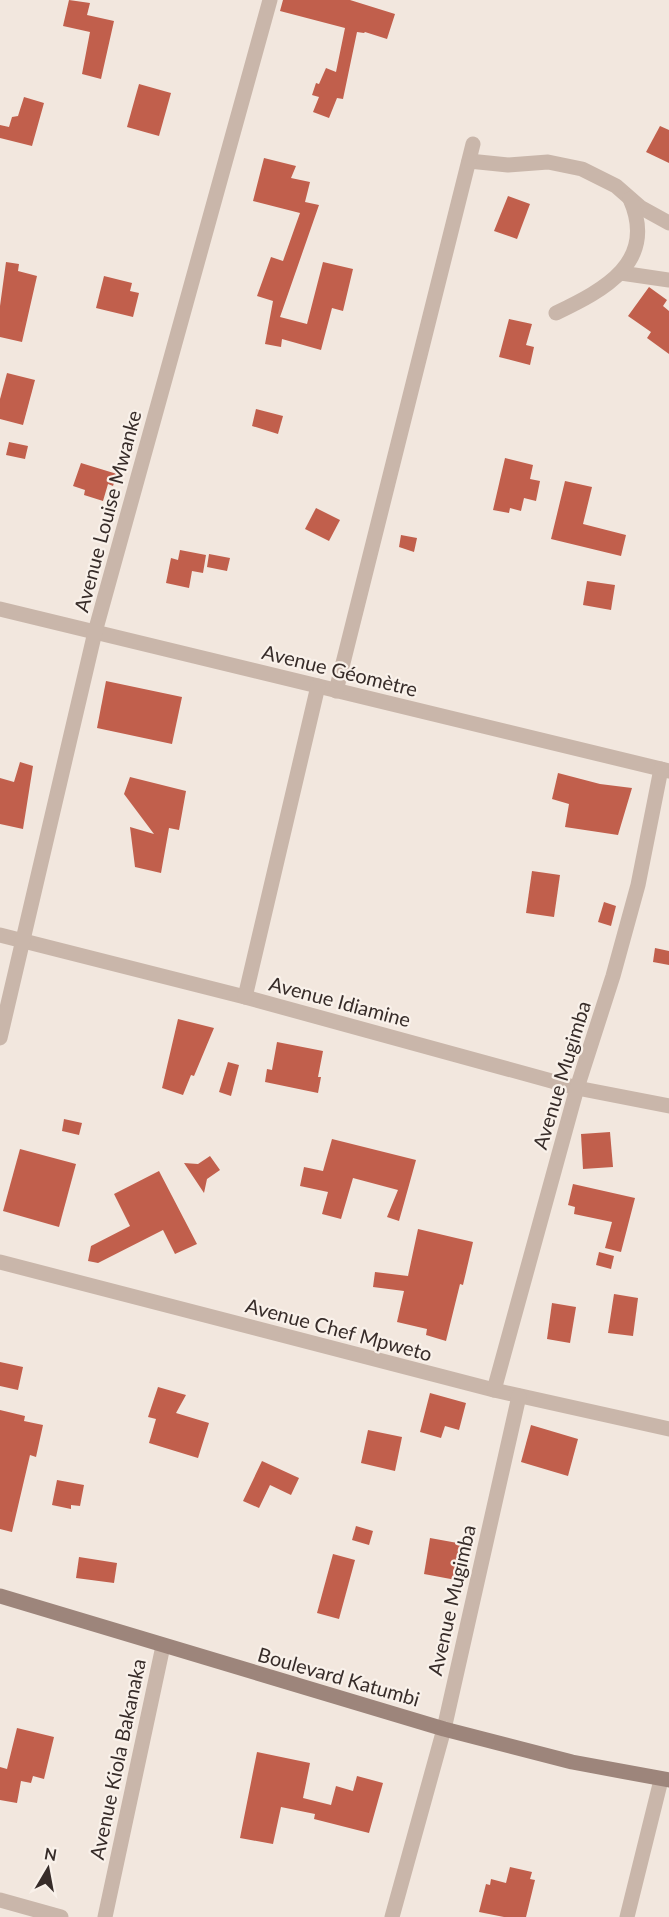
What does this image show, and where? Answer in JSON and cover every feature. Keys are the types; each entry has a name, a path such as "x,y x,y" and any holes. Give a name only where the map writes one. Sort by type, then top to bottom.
{"street":[{"name":"Avenue Louise Mwanke","path":"0,1038 95,632 270,0"},
{"path":"336,691 473,144"},
{"path":"469,161 508,165 548,162 564,164 616,186 640,207 669,223"},
{"path":"556,313 609,285 632,258 638,227 636,212 629,198"},
{"path":"621,273 669,280"},
{"name":"Avenue Géomètre","path":"0,609 665,770"},
{"path":"245,997 318,686"},
{"name":"Avenue Mugimba","path":"494,1390 577,1088 613,976 638,885 665,770"},
{"name":"Avenue Idiamine","path":"0,935 245,997 577,1088 669,1106"},
{"name":"Avenue Chef Mpweto","path":"0,1262 494,1390 669,1429"},
{"name":"Avenue Mugimba","path":"392,1917 444,1729 519,1396"},
{"name":"Boulevard Katumbi","path":"0,1596 444,1729 572,1762 665,1780"},
{"name":"Avenue Kiola Bakanaka","path":"105,1917 163,1646"},
{"path":"627,1917 665,1780"},
{"path":"0,1900 61,1917"}],"building":[{"path":"69,0 90,3 87,15 114,21 101,79 82,74 90,32 63,26"},
{"path":"283,0 350,0 395,14 387,39 365,32 357,32 343,99 337,98 329,118 313,112 319,97 312,95 316,83 319,84 326,68 336,72 345,28 280,11"},
{"path":"139,84 171,93 159,136 127,127"},
{"path":"24,97 44,103 32,146 0,138 0,125 9,127 12,117 18,116"},
{"path":"660,126 669,130 669,163 646,152"},
{"path":"264,158 296,166 291,178 310,182 305,202 319,205 280,317 307,324 323,262 353,269 343,311 332,308 321,350 282,339 281,347 265,344 273,301 257,296 271,257 283,261 300,213 253,201"},
{"path":"508,196 530,204 517,239 494,231"},
{"path":"6,262 19,264 18,271 37,276 22,342 0,337 0,306"},
{"path":"104,276 132,283 130,291 139,293 133,317 96,308"},
{"path":"649,287 667,300 663,306 669,311 669,354 647,338 651,332 628,316"},
{"path":"509,319 532,324 526,345 534,347 530,365 499,357"},
{"path":"7,373 35,380 23,425 0,419 0,399"},
{"path":"256,409 283,416 278,434 252,426"},
{"path":"9,442 28,446 25,459 6,455"},
{"path":"505,458 533,465 530,479 540,481 536,501 524,498 521,511 510,508 509,513 493,510"},
{"path":"81,463 117,474 113,486 108,484 103,501 84,495 85,490 73,486"},
{"path":"565,481 592,487 583,524 626,535 621,556 551,539"},
{"path":"316,508 340,520 329,541 305,529"},
{"path":"401,535 417,538 414,552 399,547"},
{"path":"180,550 206,555 203,573 192,571 189,588 166,583 171,558 178,560"},
{"path":"209,554 230,558 227,571 207,567"},
{"path":"587,581 615,585 611,610 583,605"},
{"path":"106,681 182,697 172,744 97,728"},
{"path":"20,762 33,766 23,829 0,824 0,778 14,782"},
{"path":"558,773 600,784 632,788 618,835 565,827 569,804 552,799"},
{"path":"130,777 186,791 179,830 169,828 161,873 135,867 130,827 154,834 124,794"},
{"path":"532,871 560,875 554,917 526,913"},
{"path":"604,902 616,906 611,926 598,922"},
{"path":"655,948 669,951 669,965 653,962"},
{"path":"178,1019 214,1028 194,1076 191,1075 183,1095 162,1088"},
{"path":"277,1042 323,1051 318,1077 321,1077 318,1093 265,1082 267,1069 272,1070"},
{"path":"228,1062 239,1065 231,1096 219,1092"},
{"path":"64,1119 82,1123 79,1135 62,1131"},
{"path":"610,1132 613,1167 583,1169 581,1134"},
{"path":"332,1139 416,1160 399,1221 387,1217 398,1190 353,1178 341,1219 322,1214 328,1192 300,1186 304,1167 323,1171"},
{"path":"20,1149 76,1164 59,1227 3,1211"},
{"path":"210,1156 220,1170 207,1179 204,1193 184,1163 198,1164"},
{"path":"159,1171 197,1244 175,1254 163,1230 98,1263 88,1261 91,1246 130,1226 114,1194"},
{"path":"573,1184 635,1198 621,1252 605,1248 612,1222 574,1214 575,1207 568,1205"},
{"path":"418,1229 473,1242 446,1341 426,1335 427,1329 397,1322 404,1291 373,1287 375,1272 408,1276"},
{"path":"599,1252 614,1256 611,1269 596,1265"},
{"path":"614,1294 638,1298 633,1336 608,1333"},
{"path":"552,1303 576,1307 570,1343 547,1339"},
{"path":"0,1362 23,1367 18,1390 0,1386"},
{"path":"158,1387 186,1395 176,1413 209,1423 198,1458 149,1443 156,1419 148,1417"},
{"path":"430,1393 466,1403 459,1430 445,1426 441,1438 420,1432"},
{"path":"0,1410 25,1416 24,1421 43,1425 36,1457 30,1455 12,1532 0,1529"},
{"path":"531,1425 578,1439 568,1476 521,1462"},
{"path":"368,1430 402,1437 395,1471 361,1463"},
{"path":"262,1461 299,1478 291,1495 270,1485 259,1508 243,1501"},
{"path":"57,1480 84,1485 80,1506 71,1505 71,1509 52,1505"},
{"path":"356,1526 373,1531 369,1545 352,1540"},
{"path":"430,1538 463,1544 456,1580 424,1574"},
{"path":"333,1554 355,1560 339,1619 317,1613"},
{"path":"79,1557 117,1563 114,1583 76,1578"},
{"path":"17,1728 54,1737 44,1779 33,1776 31,1783 21,1781 17,1803 0,1800 0,1767 7,1769"},
{"path":"257,1752 310,1763 303,1798 331,1805 336,1786 353,1791 357,1776 383,1783 369,1833 314,1819 315,1814 281,1807 273,1844 240,1838"},
{"path":"510,1867 532,1872 530,1879 535,1880 526,1917 504,1917 479,1912 486,1884 490,1885 491,1879 506,1883"}]}
